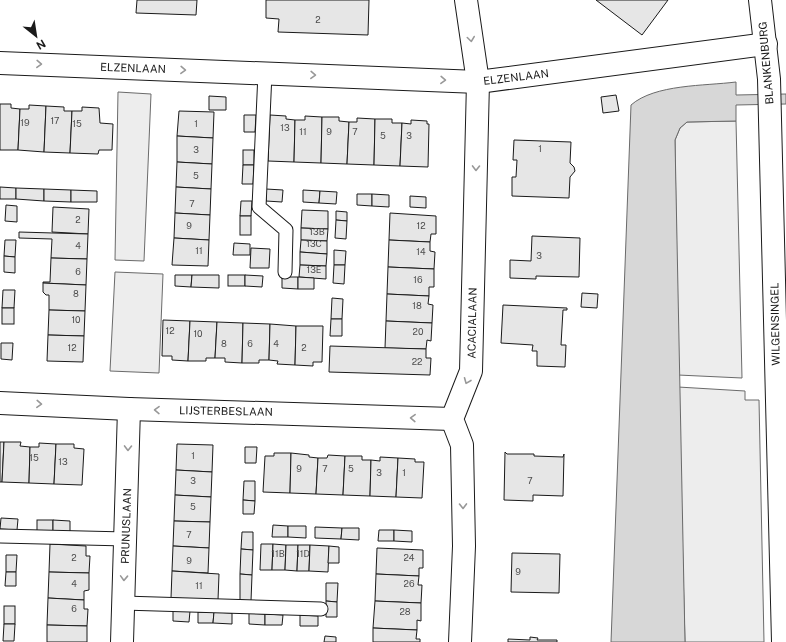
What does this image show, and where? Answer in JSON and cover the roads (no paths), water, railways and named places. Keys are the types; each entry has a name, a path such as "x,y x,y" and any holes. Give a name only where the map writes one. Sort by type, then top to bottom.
{"street":[{"name":"ACACIALAAN","path":"452,419 471,371 478,82 466,0"},
{"name":"BLANKENBURG","path":"760,0 766,44 770,125"},
{"name":"ELZENLAAN","path":"0,63 478,82 766,44"},
{"name":"WILGENSINGEL","path":"770,125 779,186 782,642"},
{"name":"LIJSTERBESLAAN","path":"0,403 129,409 452,419"},
{"name":"PRUNUSLAAN","path":"122,642 129,409"},
{"path":"452,419 462,445 464,546 460,642"}],"lane":[{"path":"265,73 259,207 286,230 285,272"},
{"path":"0,536 126,539"},
{"path":"123,603 322,609"}]}
